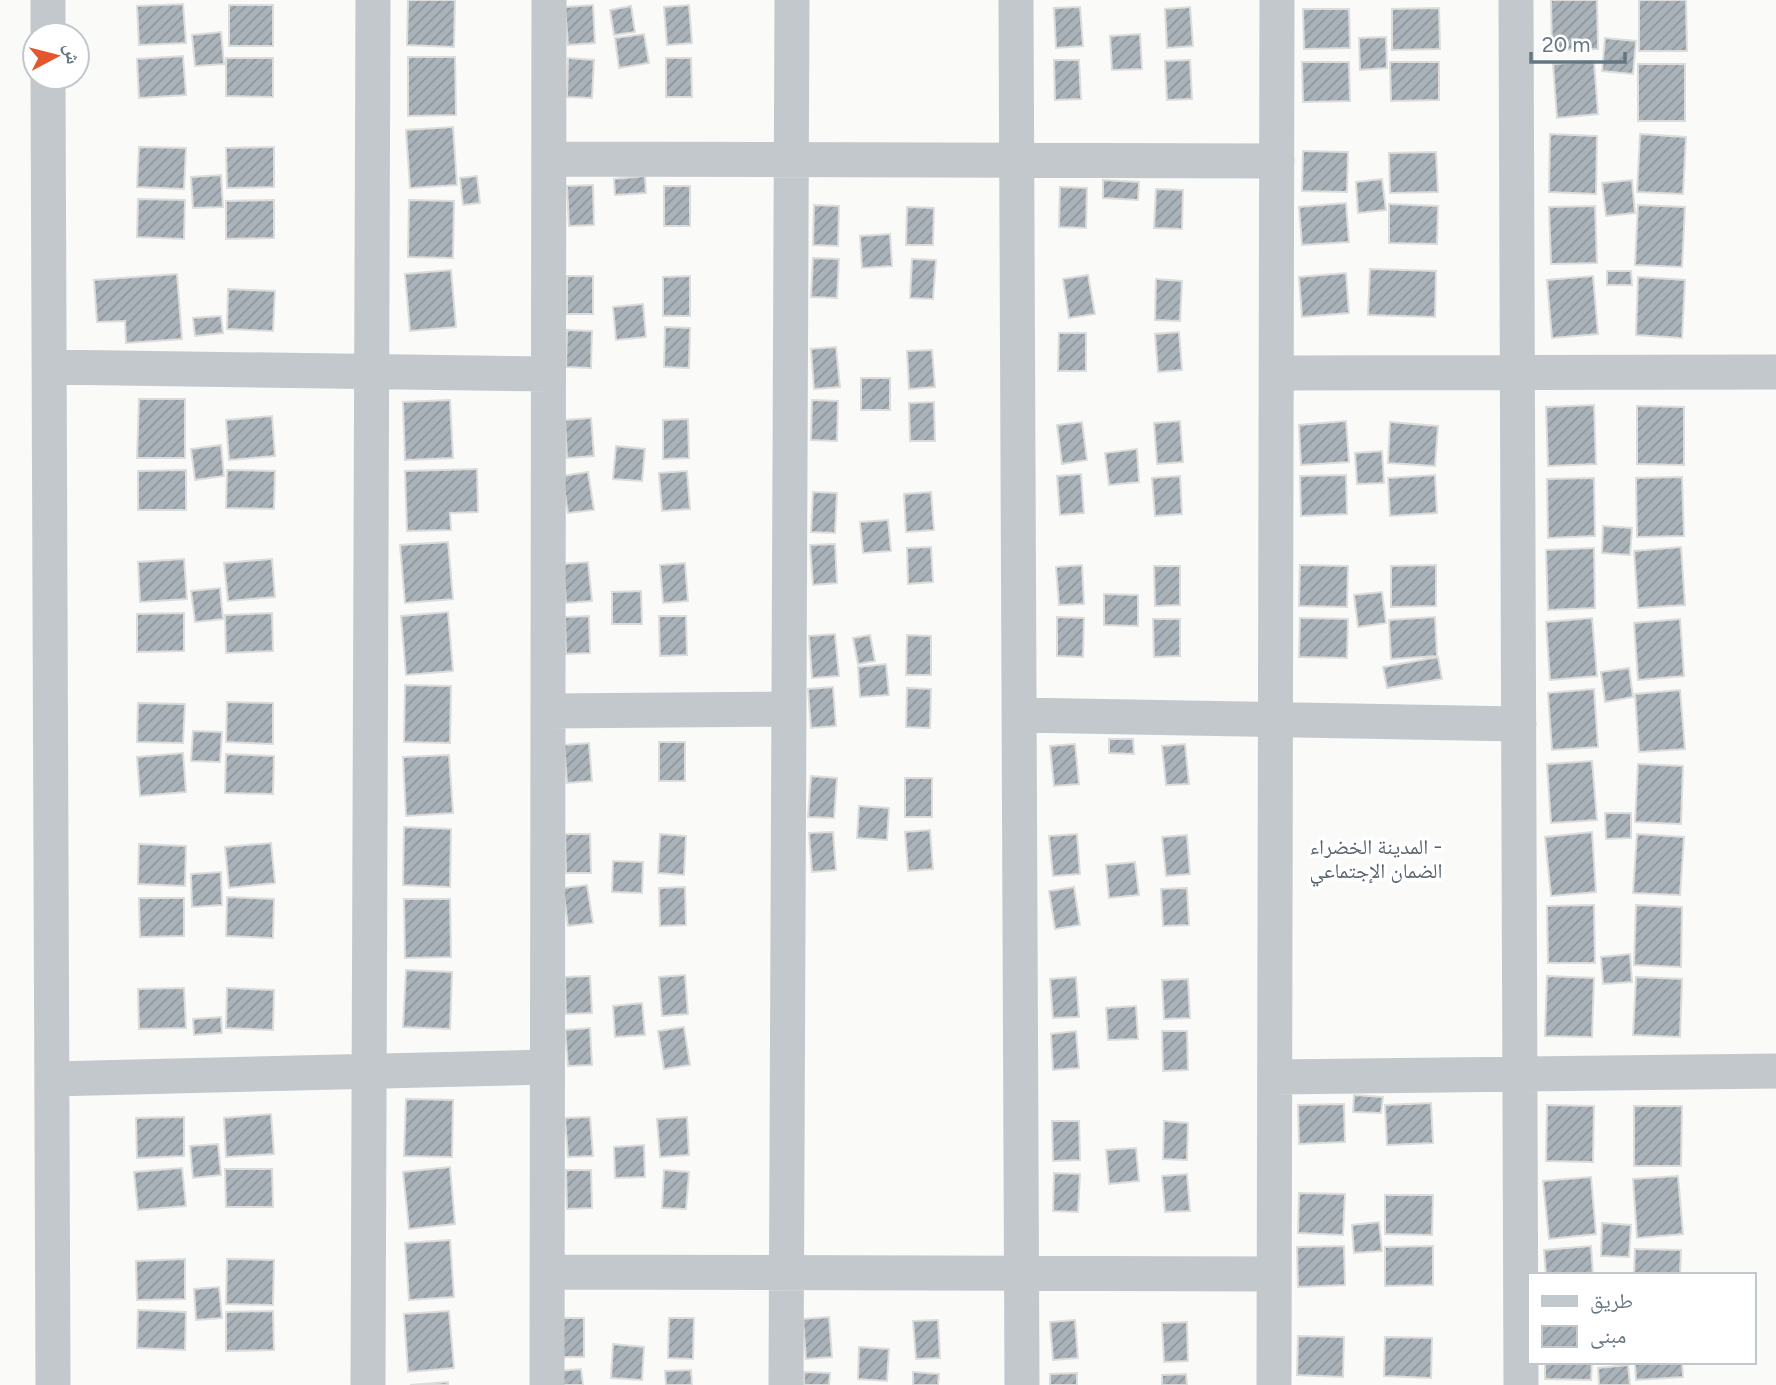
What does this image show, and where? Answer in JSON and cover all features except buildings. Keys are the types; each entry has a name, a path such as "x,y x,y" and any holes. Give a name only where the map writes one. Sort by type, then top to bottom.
{"street":[{"path":"48,0 48,21"},
{"path":"368,1385 373,0"},
{"path":"547,1385 549,0"},
{"path":"786,1385 792,0"},
{"path":"1016,0 1022,1385"},
{"path":"1274,1385 1277,0"},
{"path":"1516,0 1521,1385"},
{"path":"48,91 53,1385"},
{"path":"548,159 1277,161"},
{"path":"49,367 548,374"},
{"path":"1276,373 1776,372"},
{"path":"548,711 789,709"},
{"path":"1019,715 1519,724"},
{"path":"52,1079 547,1067"},
{"path":"1275,1077 1776,1071"},
{"path":"547,1272 1274,1273"}],"district":[{"name":"المدينة الخضراء - الضمان الإجتماعي","path":"1376,859"}]}
